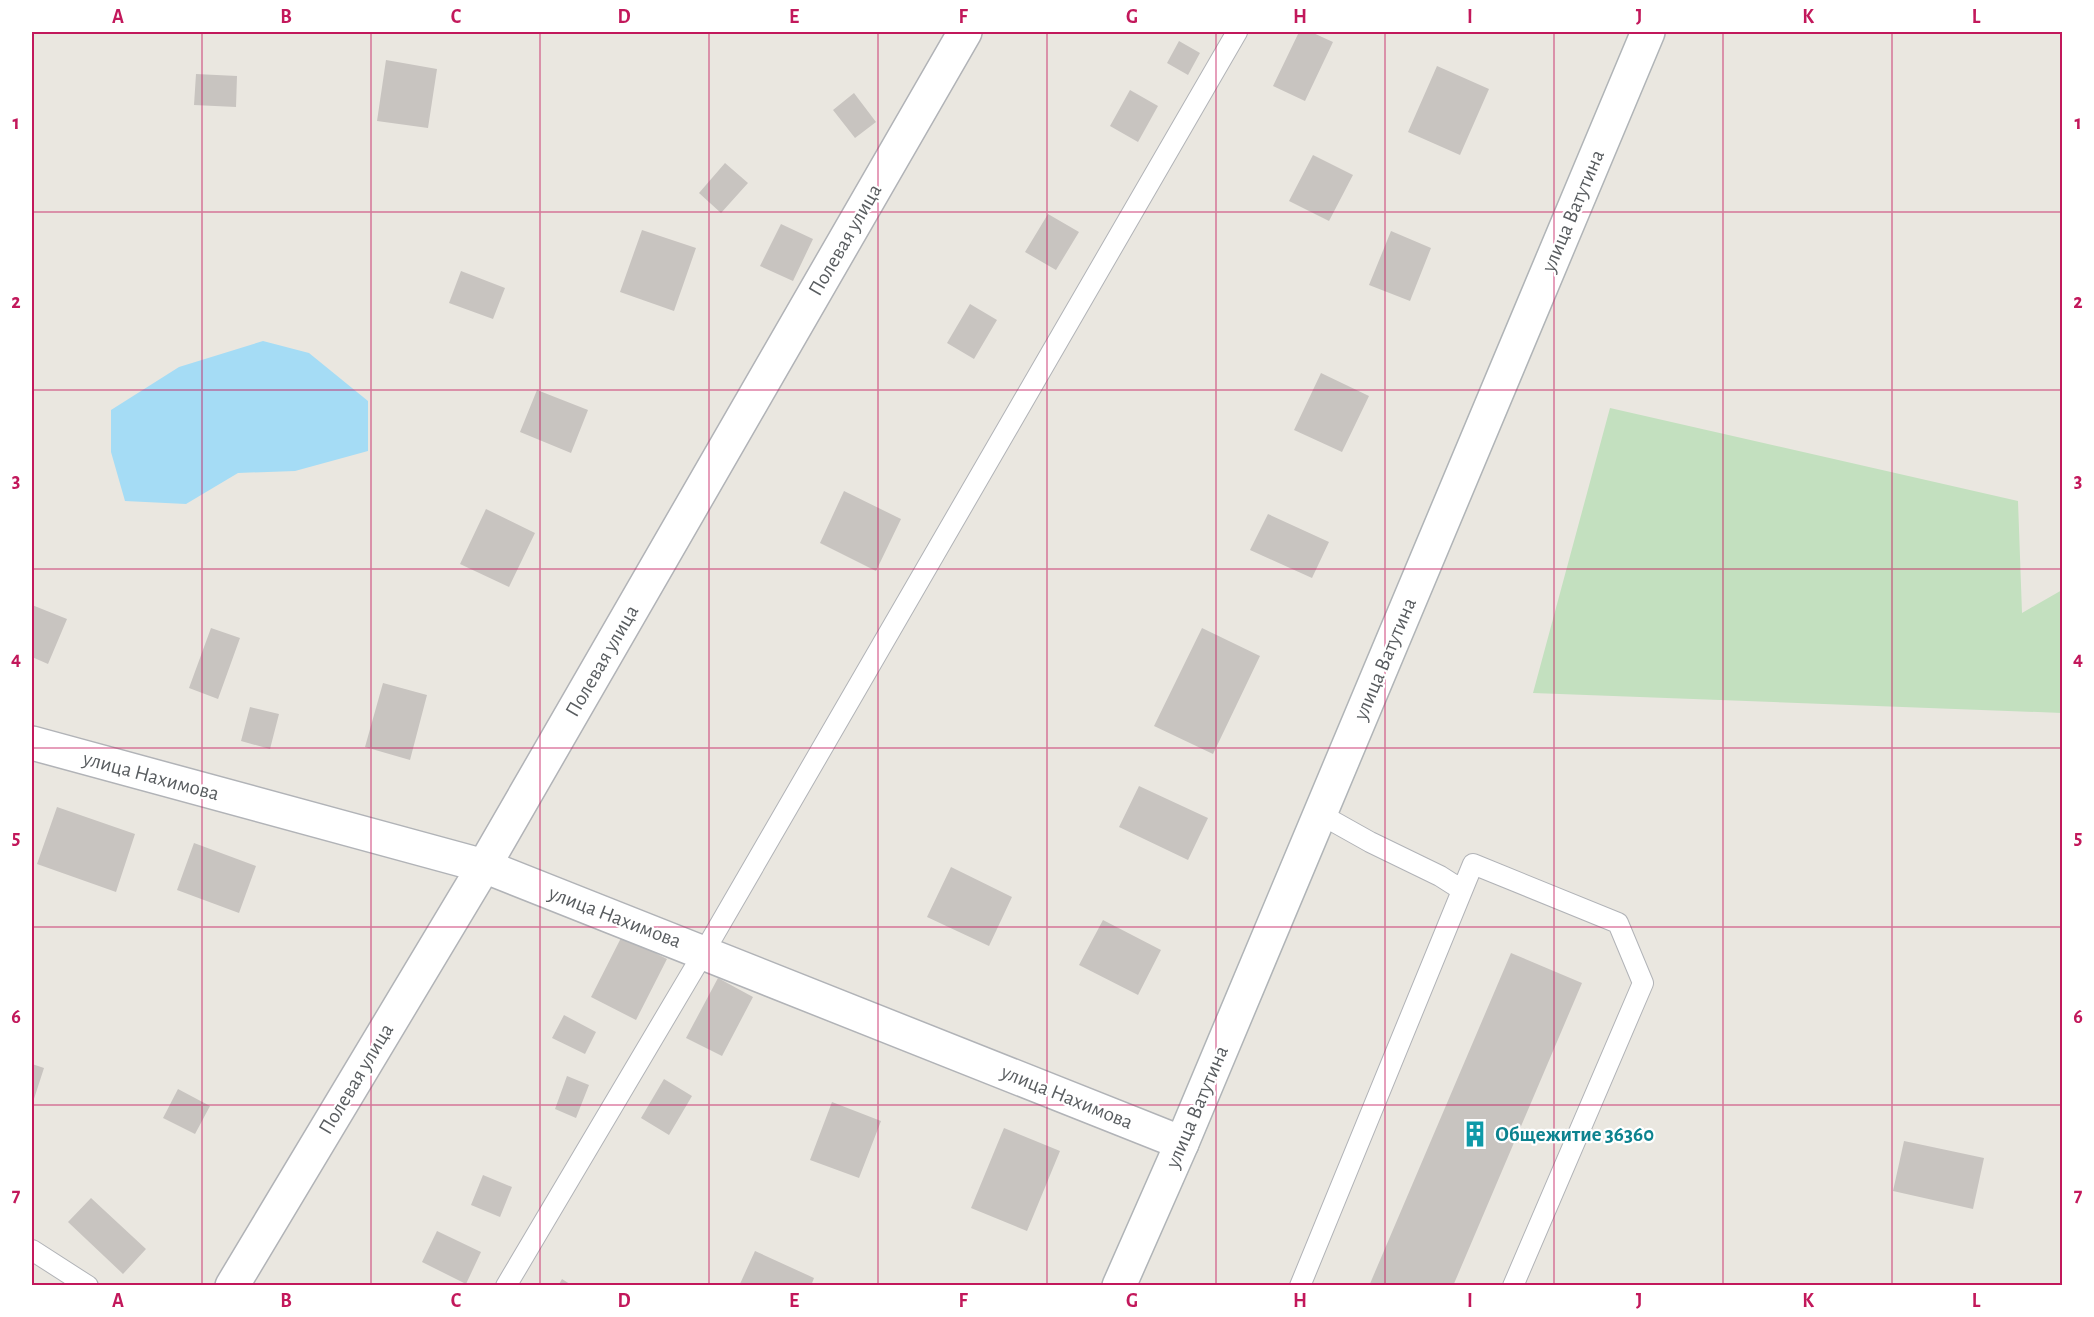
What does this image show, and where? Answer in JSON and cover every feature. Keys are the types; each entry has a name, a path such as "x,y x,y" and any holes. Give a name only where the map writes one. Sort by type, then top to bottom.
{"street":[{"name":"Полевая улица","path":"232,1286 484,866 965,32"},
{"name":"улица Ватутина","path":"1119,1286 1182,1143 1648,32"},
{"name":"улица Нахимова","path":"32,743 484,866 1182,1143"}],"lane":[{"path":"506,1286 704,952 1237,32"},
{"path":"1320,814 1370,842 1440,876 1462,890"},
{"path":"1299,1286 1473,864 1618,923 1643,983 1513,1286"},
{"path":"32,1251 88,1286"}],"green space":[{"path":"1610,408 2018,501 2022,613 2062,590 2062,713 1533,693"}],"water":[{"path":"263,341 309,353 368,401 368,451 295,471 238,473 186,504 125,501 111,452 111,410 179,367"}],"building":[{"path":"1299,32 1311,32 1333,42 1305,101 1273,86"},
{"path":"1179,41 1200,53 1188,75 1167,63"},
{"path":"386,60 437,69 428,128 377,121"},
{"path":"1437,66 1489,89 1460,155 1408,132"},
{"path":"196,74 237,76 236,107 194,105"},
{"path":"1130,90 1158,106 1138,142 1110,126"},
{"path":"854,93 876,122 855,138 833,110"},
{"path":"1313,155 1353,175 1329,221 1289,201"},
{"path":"725,163 748,183 721,213 699,193"},
{"path":"1048,214 1079,232 1056,270 1025,252"},
{"path":"781,224 813,239 793,281 760,266"},
{"path":"642,230 696,248 674,311 620,292"},
{"path":"1391,231 1431,248 1410,301 1369,285"},
{"path":"461,271 505,288 493,319 449,303"},
{"path":"970,304 997,320 974,359 947,343"},
{"path":"1321,373 1369,396 1342,452 1294,430"},
{"path":"537,390 588,410 571,453 520,432"},
{"path":"844,491 901,519 876,571 820,543"},
{"path":"486,509 535,533 509,587 460,564"},
{"path":"1268,514 1329,542 1312,578 1250,550"},
{"path":"32,605 67,619 48,664 32,657"},
{"path":"211,628 240,638 218,699 189,688"},
{"path":"1202,628 1260,656 1213,754 1154,726"},
{"path":"383,683 427,695 410,760 365,747"},
{"path":"250,707 279,714 270,749 241,741"},
{"path":"1139,786 1208,818 1188,860 1119,827"},
{"path":"57,807 135,834 116,892 37,864"},
{"path":"194,843 256,866 239,913 177,890"},
{"path":"951,867 1012,897 989,946 927,917"},
{"path":"1103,920 1161,950 1138,995 1079,965"},
{"path":"622,936 667,959 636,1020 591,997"},
{"name":"Общежитие 36360","path":"1511,953 1582,983 1453,1286 1369,1286"},
{"path":"718,978 753,997 722,1056 686,1038"},
{"path":"564,1015 596,1032 585,1054 552,1038"},
{"path":"32,1064 44,1068 32,1105"},
{"path":"567,1076 589,1085 576,1118 555,1109"},
{"path":"664,1079 692,1096 669,1135 641,1118"},
{"path":"178,1089 210,1106 195,1134 163,1118"},
{"path":"832,1102 881,1121 859,1178 810,1160"},
{"path":"1004,1128 1060,1151 1027,1231 971,1208"},
{"path":"1904,1141 1984,1158 1973,1209 1893,1191"},
{"path":"483,1175 512,1187 500,1217 471,1205"},
{"path":"91,1198 146,1249 123,1274 68,1222"},
{"path":"437,1231 481,1252 466,1284 422,1262"},
{"path":"755,1251 814,1278 811,1286 739,1286"},
{"path":"562,1279 573,1286 558,1286"}],"place":[{"name":"Общежитие 36360","path":"1475,1134"}]}
